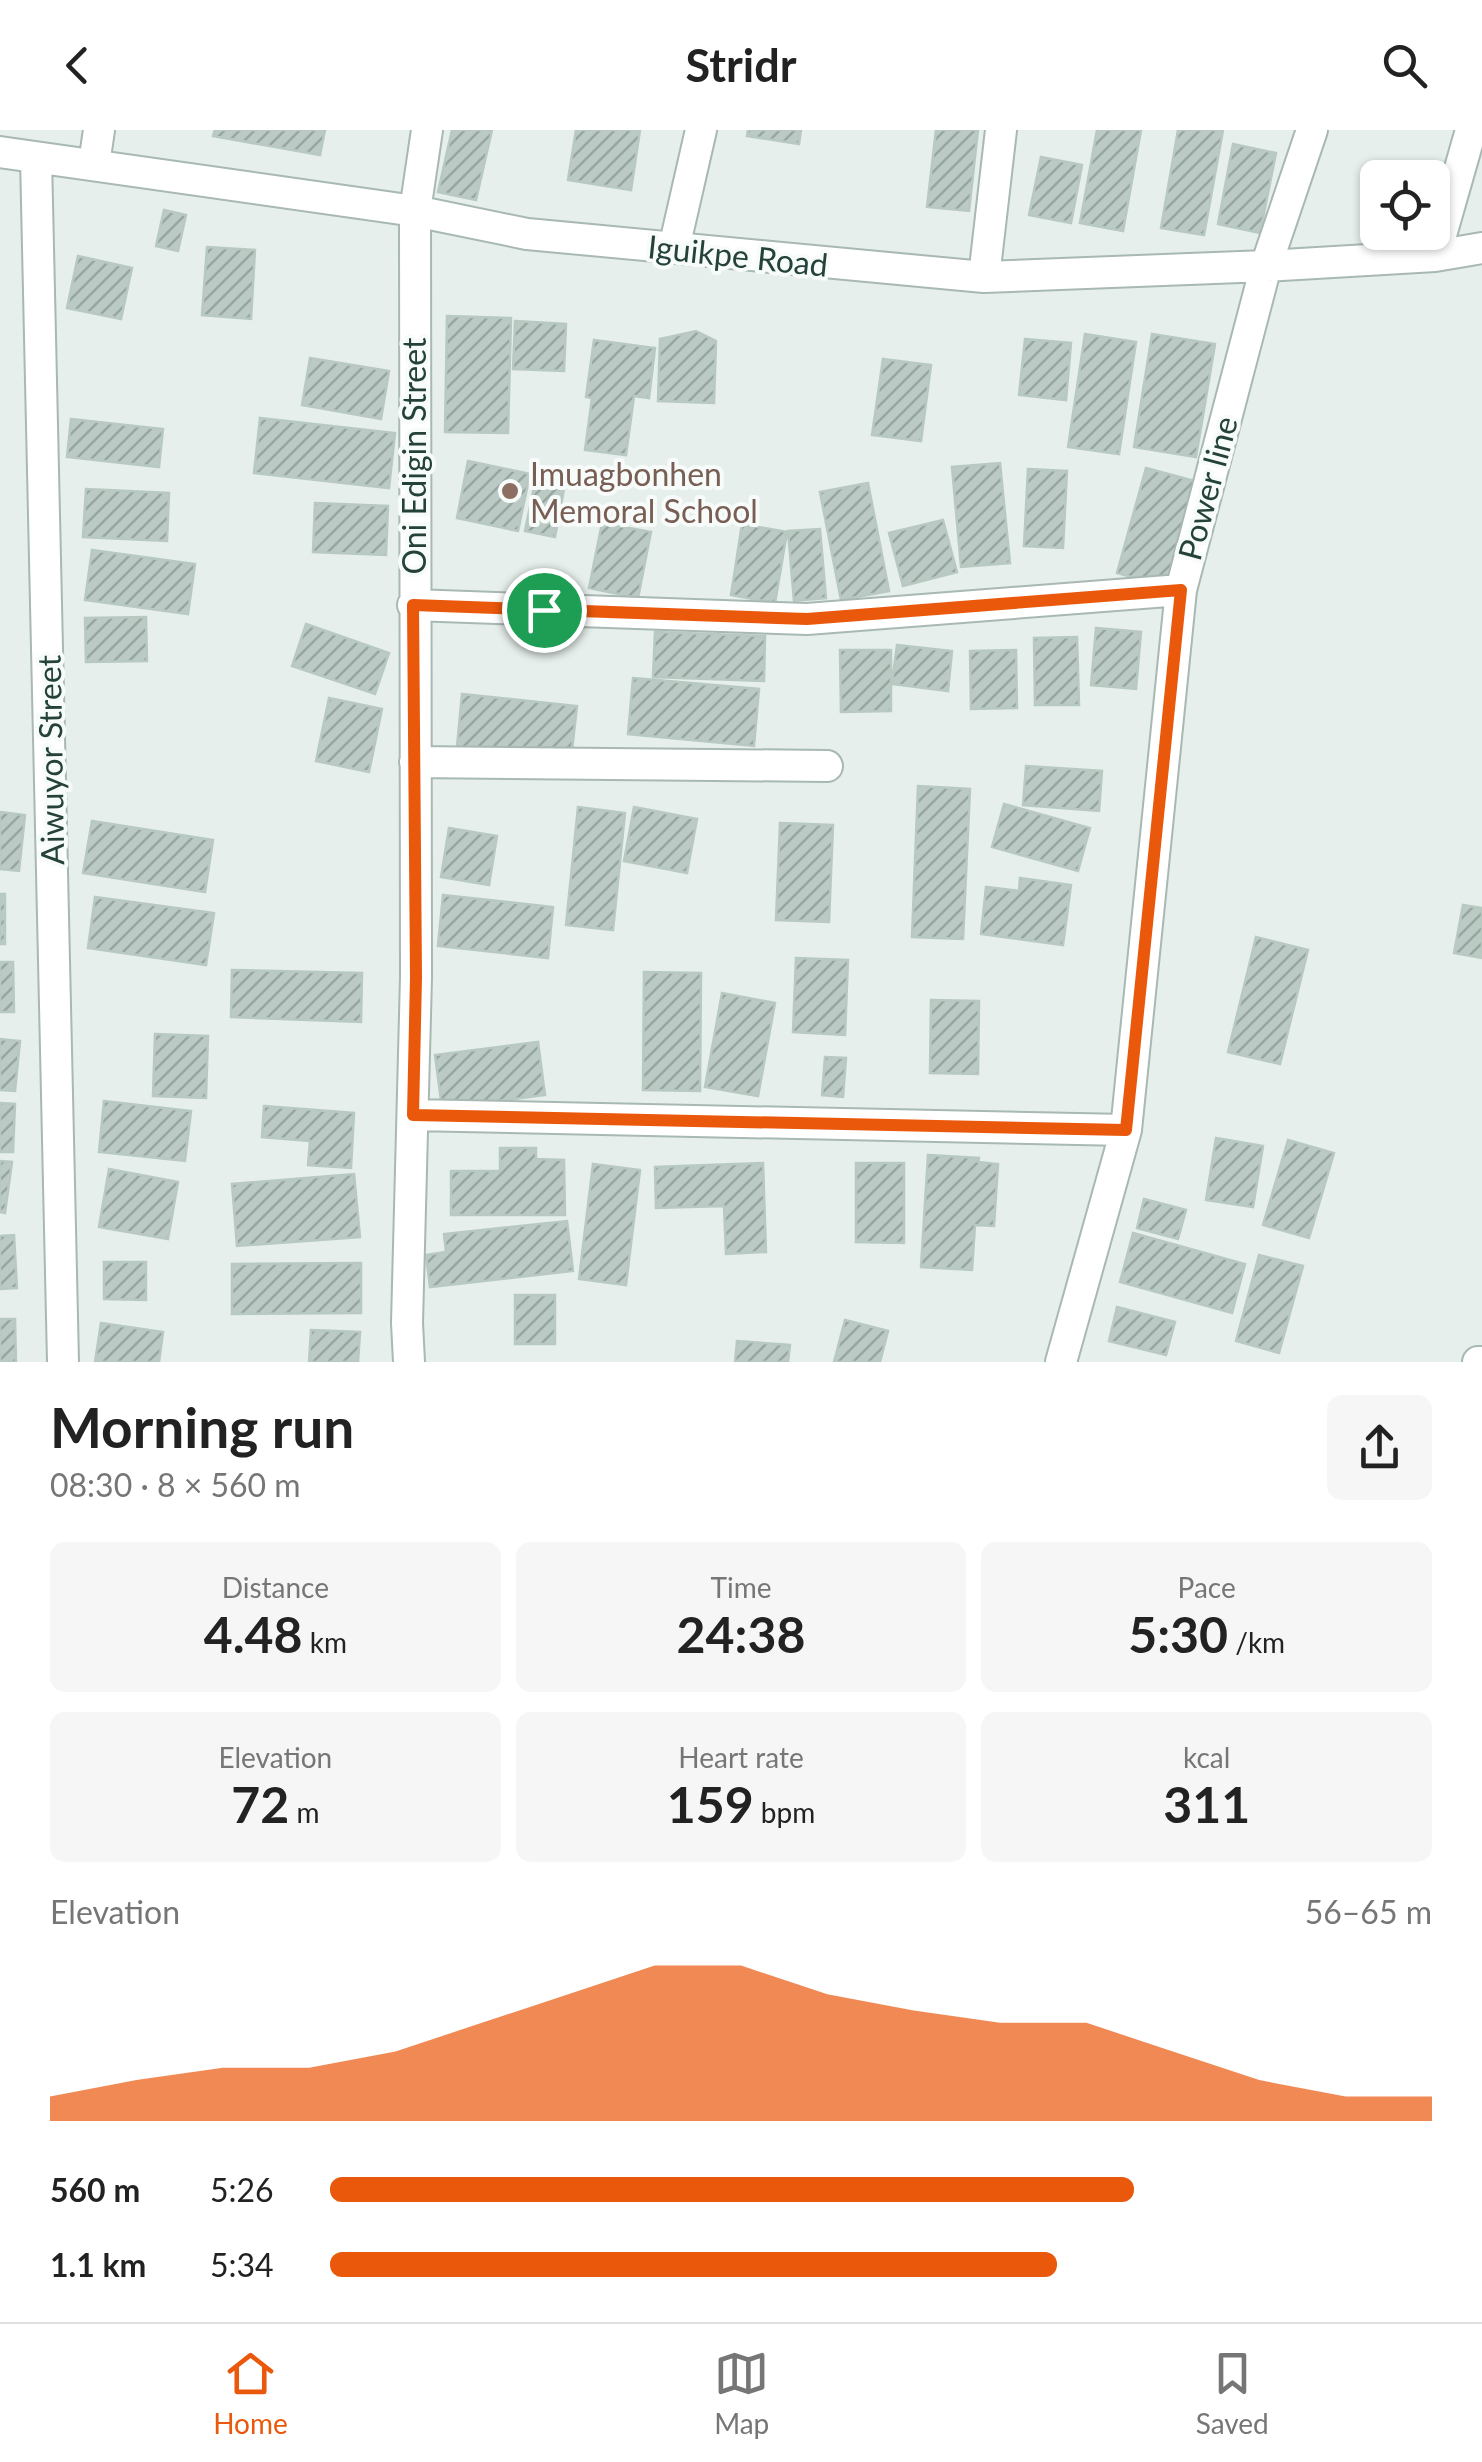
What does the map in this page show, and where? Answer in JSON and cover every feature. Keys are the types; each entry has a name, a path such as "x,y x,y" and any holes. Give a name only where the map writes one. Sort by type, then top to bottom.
{"street":[{"path":"94,164 98,130"},
{"name":"Oni Edigin Street","path":"409,1362 416,977 415,210 428,130"},
{"path":"674,248 701,130"},
{"path":"984,277 1001,130"},
{"name":"Power line","path":"1061,1362 1126,1130 1181,590 1266,266 1312,130"},
{"path":"1435,256 1471,130"},
{"name":"Iguikpe Road","path":"0,152 415,210 527,234 984,277 1266,266 1435,256 1482,248"},
{"name":"Aiwuyor Street","path":"36,158 63,1362"},
{"path":"413,605 807,619 1181,590"},
{"path":"414,762 827,766"},
{"path":"413,1115 1126,1130"},
{"path":"1061,1362 1076,1362"}],"building":[{"path":"215,130 325,130 320,155 213,136"},
{"path":"452,130 492,130 476,200 438,192"},
{"path":"576,130 640,130 631,190 568,180"},
{"path":"748,130 801,130 799,144 747,136"},
{"path":"936,130 978,130 969,211 927,207"},
{"path":"1097,130 1141,130 1123,231 1080,223"},
{"path":"1178,130 1223,130 1204,235 1161,228"},
{"path":"1233,144 1276,153 1260,233 1218,224"},
{"path":"1041,157 1082,165 1071,223 1029,215"},
{"path":"164,210 186,215 178,251 156,246"},
{"path":"207,247 255,250 251,319 202,315"},
{"path":"78,256 132,268 121,319 67,308"},
{"path":"447,316 511,318 508,433 445,432"},
{"path":"515,321 566,324 564,371 513,369"},
{"path":"696,331 716,341 714,403 658,401 660,339"},
{"path":"1085,334 1136,342 1119,454 1068,447"},
{"path":"1152,334 1215,344 1196,457 1134,447"},
{"path":"1025,339 1071,343 1066,400 1019,395"},
{"path":"594,340 655,348 649,398 634,396 626,455 585,450 592,398 586,397"},
{"path":"310,358 389,371 381,419 302,405"},
{"path":"883,359 931,365 921,441 872,435"},
{"path":"260,418 395,433 389,488 254,473"},
{"path":"71,419 163,429 159,467 67,457"},
{"path":"468,461 530,474 518,531 457,518"},
{"path":"1000,463 1010,563 961,567 952,467"},
{"path":"1146,468 1198,482 1169,588 1117,573"},
{"path":"1028,469 1067,471 1063,548 1024,546"},
{"path":"535,482 564,489 555,537 525,531"},
{"path":"868,483 889,591 841,600 820,492"},
{"path":"86,489 169,493 167,541 83,537"},
{"path":"315,503 388,506 386,555 313,552"},
{"path":"943,520 957,572 903,586 889,533"},
{"path":"602,523 651,532 638,598 589,588"},
{"path":"742,524 787,532 775,603 731,595"},
{"path":"820,529 826,598 794,601 788,531"},
{"path":"92,550 195,564 188,614 85,600"},
{"path":"146,617 147,661 86,662 85,618"},
{"path":"306,624 389,653 375,694 292,666"},
{"path":"1096,628 1141,632 1136,689 1091,685"},
{"path":"655,632 765,636 764,681 653,677"},
{"path":"1077,637 1079,705 1035,705 1034,638"},
{"path":"897,645 952,651 948,691 892,684"},
{"path":"840,650 891,650 891,711 841,712"},
{"path":"1016,650 1017,708 971,709 970,651"},
{"path":"633,678 759,689 754,746 628,734"},
{"path":"462,694 577,706 571,759 457,747"},
{"path":"329,698 382,709 369,772 316,761"},
{"path":"1026,766 1102,771 1099,811 1023,805"},
{"path":"918,786 970,789 963,939 912,937"},
{"path":"1004,804 1090,828 1078,871 992,847"},
{"path":"578,807 625,813 613,930 566,925"},
{"path":"634,807 697,819 687,873 624,861"},
{"path":"0,812 25,815 19,871 0,869"},
{"path":"92,821 213,840 205,892 83,873"},
{"path":"780,823 833,825 829,922 776,920"},
{"path":"449,828 497,836 489,885 441,877"},
{"path":"1020,878 1071,885 1063,945 981,934 986,887 1019,891"},
{"path":"0,894 5,894 5,944 0,944"},
{"path":"443,895 553,907 548,958 438,946"},
{"path":"95,897 214,913 206,965 88,948"},
{"path":"1463,905 1482,908 1482,958 1454,953"},
{"path":"1256,937 1308,950 1280,1064 1228,1052"},
{"path":"796,958 848,960 845,1035 793,1032"},
{"path":"0,962 13,962 14,1012 0,1012"},
{"path":"232,970 362,973 361,1022 231,1017"},
{"path":"644,972 701,973 700,1091 643,1090"},
{"path":"722,993 775,1003 758,1096 705,1087"},
{"path":"931,1000 979,1001 978,1074 930,1073"},
{"path":"155,1034 208,1036 206,1098 153,1096"},
{"path":"0,1039 20,1041 15,1091 0,1090"},
{"path":"538,1042 545,1095 442,1108 435,1055"},
{"path":"825,1057 846,1058 843,1097 822,1095"},
{"path":"104,1101 191,1111 185,1161 99,1152"},
{"path":"0,1103 15,1104 13,1152 0,1152"},
{"path":"264,1106 354,1113 351,1168 308,1165 310,1141 262,1137"},
{"path":"1216,1138 1263,1146 1253,1207 1206,1200"},
{"path":"1288,1140 1334,1153 1309,1238 1263,1225"},
{"path":"500,1148 536,1148 536,1159 564,1160 565,1215 451,1215 451,1171 500,1171"},
{"path":"928,1155 979,1158 978,1162 998,1164 994,1226 975,1225 972,1270 921,1267"},
{"path":"0,1161 12,1162 5,1213 0,1212"},
{"path":"763,1163 766,1252 726,1254 724,1206 656,1208 655,1167"},
{"path":"856,1163 904,1163 904,1243 856,1242"},
{"path":"593,1164 640,1170 626,1285 579,1279"},
{"path":"109,1169 178,1182 168,1239 99,1227"},
{"path":"354,1174 360,1237 237,1246 232,1184"},
{"path":"1144,1199 1186,1210 1178,1239 1137,1228"},
{"path":"567,1221 573,1271 430,1287 426,1255 446,1252 444,1234"},
{"path":"1133,1233 1245,1264 1232,1313 1120,1282"},
{"path":"14,1235 17,1288 0,1289 0,1236"},
{"path":"1259,1255 1303,1266 1279,1353 1236,1341"},
{"path":"104,1262 146,1262 146,1300 104,1299"},
{"path":"361,1263 361,1313 232,1314 232,1264"},
{"path":"515,1295 555,1295 555,1344 515,1344"},
{"path":"1117,1307 1175,1322 1166,1355 1109,1341"},
{"path":"0,1319 15,1319 16,1362 0,1362"},
{"path":"845,1320 888,1331 880,1362 834,1362"},
{"path":"101,1323 163,1332 159,1362 95,1362"},
{"path":"311,1330 360,1332 358,1362 309,1362"},
{"path":"737,1341 790,1345 788,1362 735,1362"}],"place":[{"name":"Imuagbonhen Memoral School","path":"510,491"}],"route":[{"path":"1181,590 1126,1130 413,1115 413,605 544,610 807,619 1181,590"}]}
